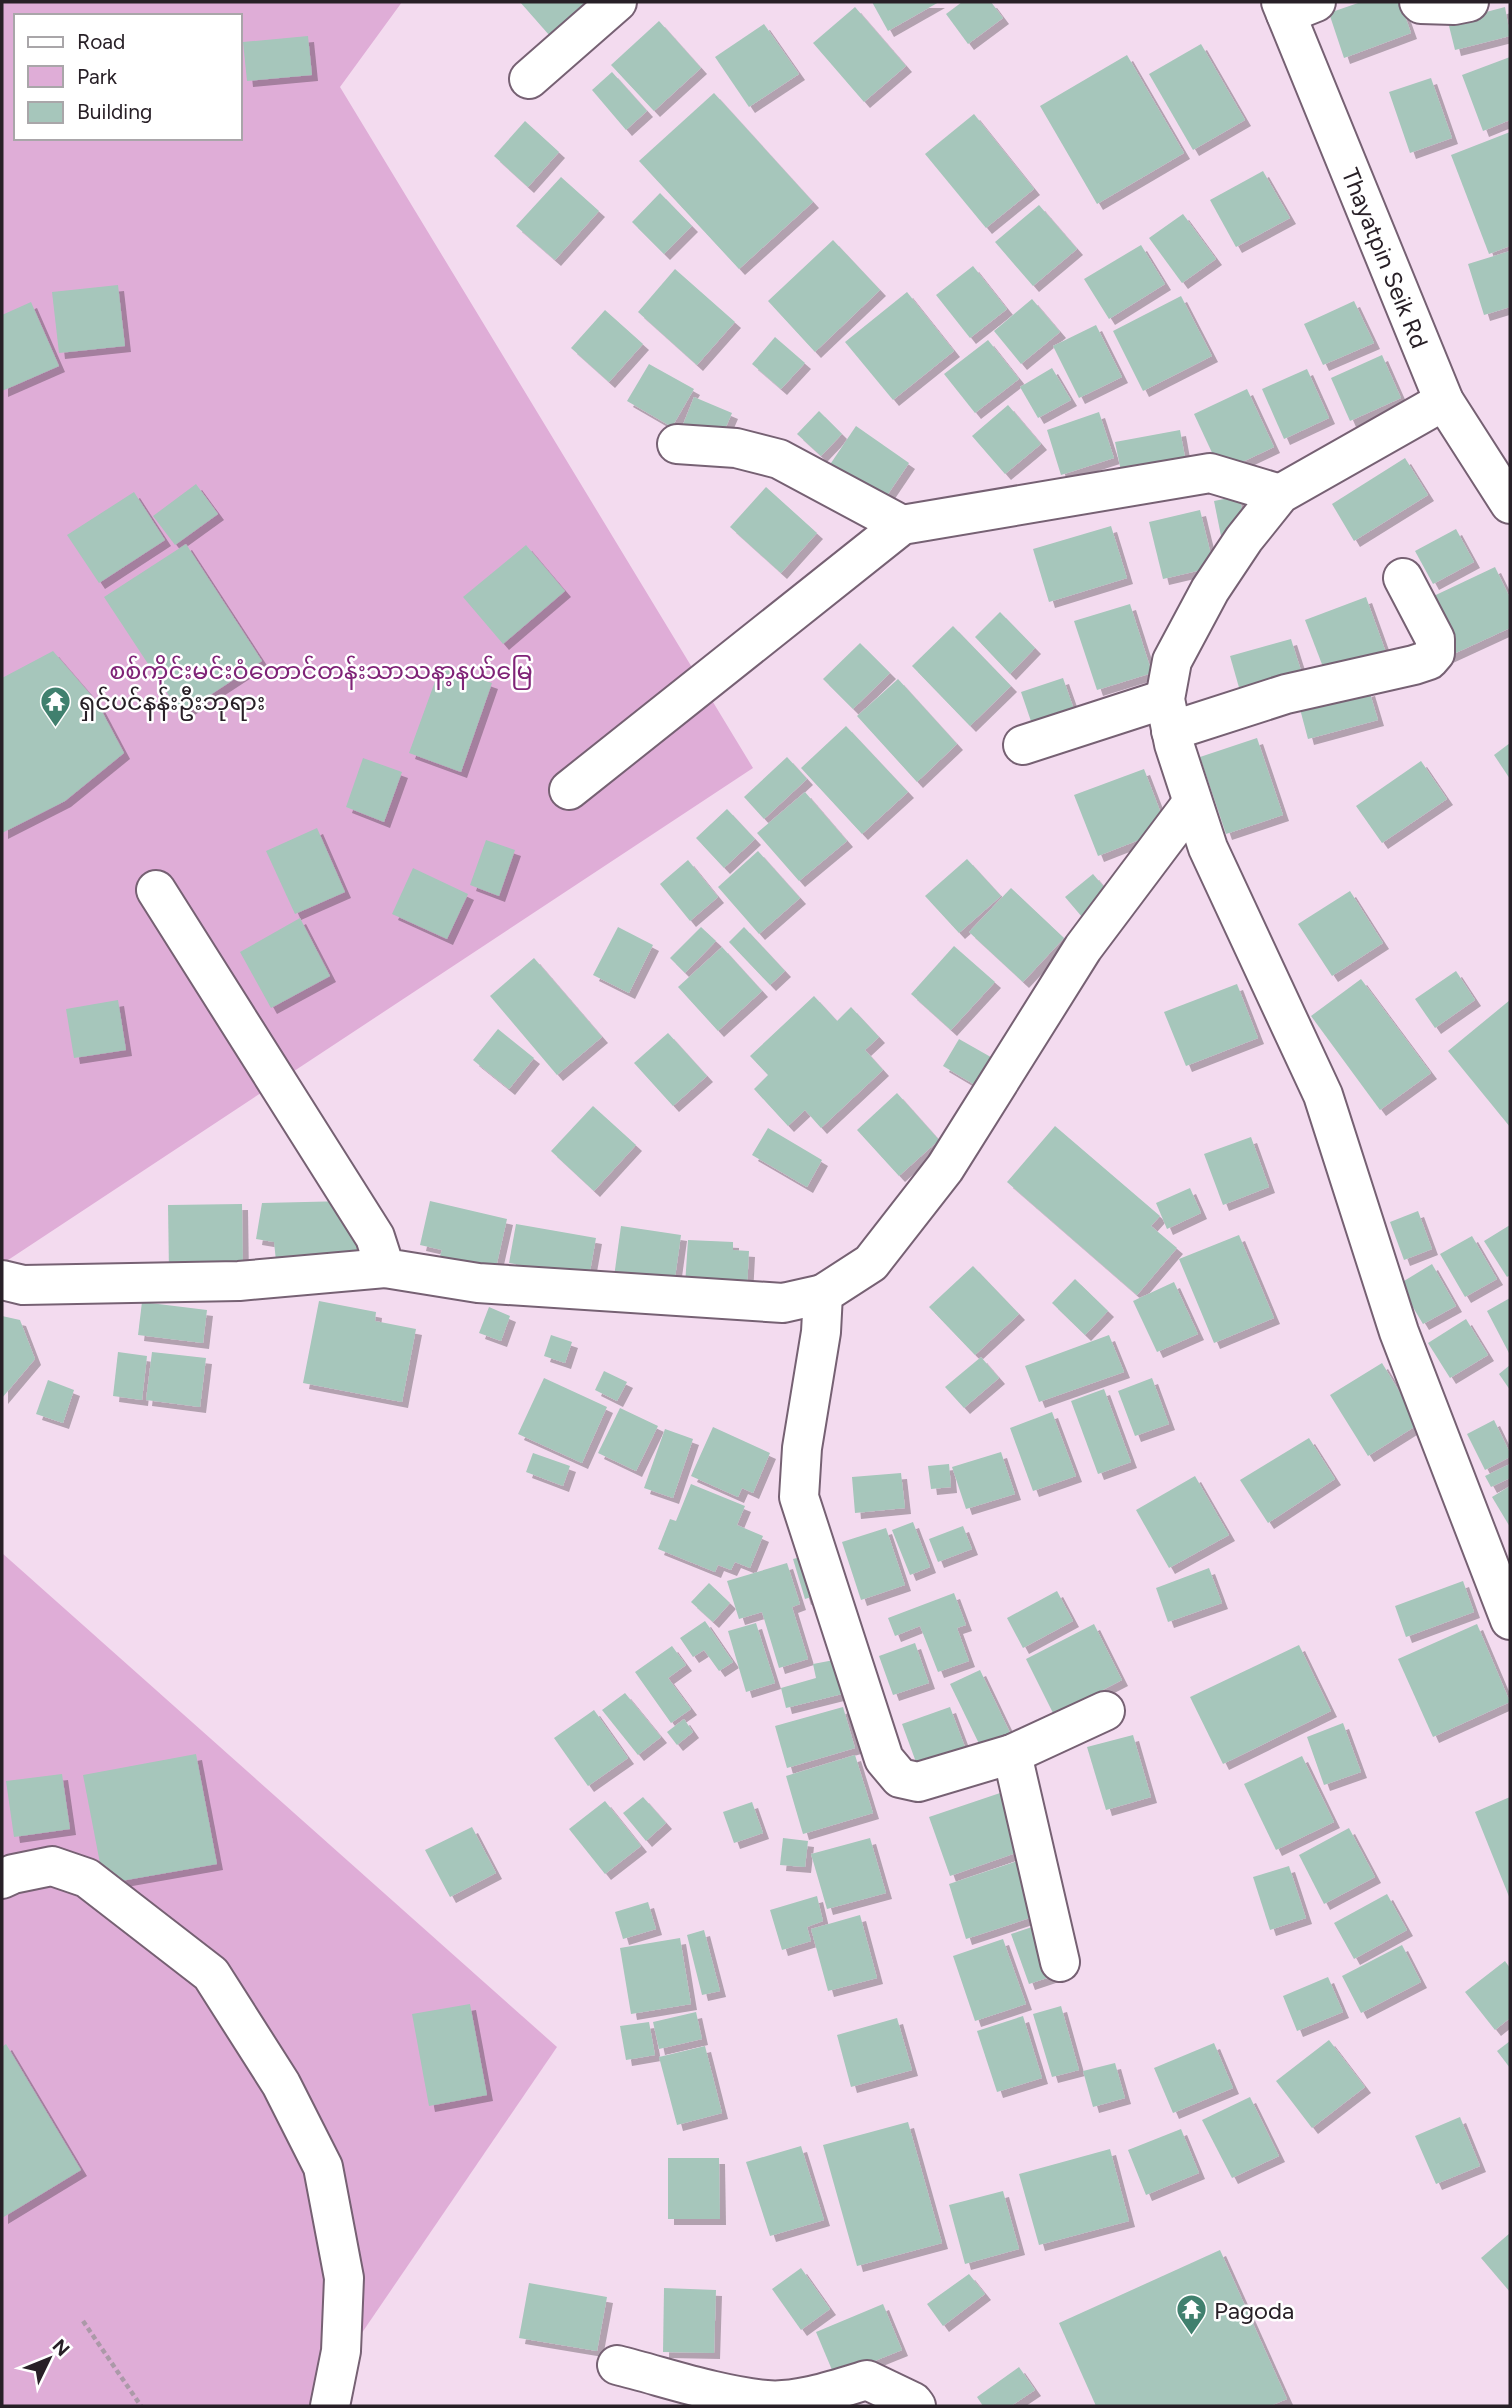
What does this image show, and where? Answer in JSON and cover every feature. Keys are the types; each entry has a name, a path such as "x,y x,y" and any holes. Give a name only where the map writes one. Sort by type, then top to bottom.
{"street":[{"path":"529,79 617,2"},
{"path":"1419,2 1454,5 1469,2"},
{"name":"Thayatpin Seik Rd","path":"1295,6 1444,401 1510,504"},
{"path":"1444,401 1280,494 1244,539 1210,590 1172,662 1168,715 1192,803 1208,848 1323,1095 1399,1332 1510,1620"},
{"path":"677,444 736,448 779,458 902,525"},
{"path":"569,790 902,525 1210,473 1280,494"},
{"path":"1023,746 1168,715 1286,694 1429,660 1435,653 1435,639 1403,578"},
{"path":"2,1280 23,1285 239,1281 385,1268 478,1283 783,1303 823,1294 871,1263 945,1168 1083,948 1192,803"},
{"path":"156,890 374,1237 385,1268"},
{"path":"823,1294 821,1332 802,1448 799,1497 884,1759 900,1778 918,1782 1012,1754 1105,1711"},
{"path":"1012,1754 1060,1962"},
{"path":"2,1879 51,1866 88,1878 211,1974 281,2084 323,2167 344,2278 341,2351 330,2406"},
{"path":"617,2365 723,2392 768,2400 818,2395 867,2379 916,2406"}],"path":[{"path":"83,2321 141,2406"}],"green space":[{"name":"စစ်ကိုင်းမင်းဝံတောင်တန်းသာသနာ့နယ်မြေ","path":"2,2 402,2 340,87 753,768 2,1264"},
{"path":"2,1553 557,2047 312,2406 2,2406"}],"building":[{"path":"520,2 600,2 557,44"},
{"path":"872,2 939,2 888,31"},
{"path":"962,2 991,2 1003,18 968,44 946,14"},
{"path":"1361,2 1400,2 1411,33 1344,58 1329,13"},
{"path":"855,7 906,66 864,102 813,43"},
{"path":"1505,7 1510,36 1455,50 1448,22"},
{"path":"659,21 701,68 654,111 611,65"},
{"path":"764,24 799,74 749,107 715,57"},
{"path":"308,36 312,75 247,81 243,42"},
{"path":"1201,44 1245,120 1193,150 1149,74"},
{"path":"1127,55 1184,153 1097,204 1040,106"},
{"path":"1510,57 1510,120 1483,131 1462,75"},
{"path":"612,72 647,111 626,130 592,90"},
{"path":"1431,78 1452,138 1410,153 1389,92"},
{"path":"714,93 813,202 739,269 639,161"},
{"path":"974,114 1034,189 986,228 925,154"},
{"path":"525,121 559,152 528,187 494,156"},
{"path":"1510,132 1510,246 1489,254 1451,155"},
{"path":"1263,171 1290,218 1236,247 1210,200"},
{"path":"561,177 599,211 555,260 516,226"},
{"path":"660,193 692,226 664,254 632,222"},
{"path":"1039,205 1077,249 1033,286 995,242"},
{"path":"1183,214 1216,259 1182,283 1149,238"},
{"path":"833,240 880,290 815,352 768,301"},
{"path":"1141,245 1165,284 1109,319 1084,279"},
{"path":"1510,251 1510,307 1484,315 1468,264"},
{"path":"973,266 1007,309 970,338 936,295"},
{"path":"675,269 735,322 697,365 638,312"},
{"path":"118,285 125,346 59,353 52,292"},
{"path":"907,292 954,351 893,400 845,342"},
{"path":"1181,296 1212,356 1143,391 1113,331"},
{"path":"1032,299 1060,332 1021,364 994,331"},
{"path":"1354,301 1374,343 1323,365 1304,324"},
{"path":"31,302 59,366 2,391 2,315"},
{"path":"605,310 643,344 609,382 571,348"},
{"path":"1096,325 1122,377 1079,398 1053,346"},
{"path":"775,337 805,363 781,389 752,364"},
{"path":"988,340 1019,379 975,413 944,374"},
{"path":"1382,355 1401,398 1350,421 1331,378"},
{"path":"649,364 694,389 672,427 627,401"},
{"path":"1052,368 1071,400 1038,418 1020,387"},
{"path":"1307,369 1329,418 1284,439 1262,389"},
{"path":"1247,389 1274,447 1221,472 1194,414"},
{"path":"694,397 732,413 719,443 682,427"},
{"path":"1008,405 1041,444 1005,474 972,436"},
{"path":"819,411 842,434 821,456 797,434"},
{"path":"1099,412 1114,458 1061,475 1047,430"},
{"path":"856,426 909,463 882,503 829,466"},
{"path":"1180,430 1187,468 1123,481 1115,442"},
{"path":"1405,458 1428,495 1354,541 1332,504"},
{"path":"196,484 218,514 175,545 153,516"},
{"path":"766,487 817,533 781,573 730,527"},
{"path":"134,492 165,540 99,583 67,535"},
{"path":"1239,496 1247,530 1221,536 1214,501"},
{"path":"1200,510 1214,567 1163,579 1149,522"},
{"path":"1111,526 1127,578 1049,602 1033,549"},
{"path":"1456,529 1474,562 1433,584 1415,551"},
{"path":"186,544 262,661 181,714 104,597"},
{"path":"526,545 565,591 503,644 463,597"},
{"path":"1495,567 1510,598 1510,628 1447,657 1421,602"},
{"path":"1366,597 1388,658 1328,680 1305,620"},
{"path":"1130,604 1152,673 1097,690 1074,621"},
{"path":"1000,612 1035,648 1010,674 975,637"},
{"path":"953,626 1011,686 970,726 912,666"},
{"path":"1291,639 1304,680 1242,698 1230,656"},
{"path":"860,643 890,673 853,709 823,679"},
{"name":"ရှင်ပင်နန်းဦးဘုရား","path":"53,651 97,702 124,753 65,801 2,833 2,678"},
{"path":"441,665 492,683 461,772 409,753"},
{"path":"1063,678 1076,715 1034,730 1021,692"},
{"path":"898,679 957,744 917,782 857,716"},
{"path":"1369,690 1378,720 1308,739 1300,709"},
{"path":"846,726 908,792 862,834 801,768"},
{"path":"1257,738 1283,815 1226,834 1200,757"},
{"path":"1510,743 1510,779 1494,755"},
{"path":"787,757 807,779 764,819 744,797"},
{"path":"363,758 402,772 384,822 346,807"},
{"path":"1421,761 1447,799 1382,843 1356,806"},
{"path":"1144,769 1167,829 1098,856 1074,795"},
{"path":"805,792 847,841 799,881 757,833"},
{"path":"727,809 755,839 724,868 696,838"},
{"path":"317,828 345,892 295,914 266,851"},
{"path":"486,840 515,850 499,896 470,885"},
{"path":"758,851 800,898 759,934 718,887"},
{"path":"967,859 1001,896 959,933 925,896"},
{"path":"688,860 718,897 690,921 660,884"},
{"path":"413,868 468,894 447,939 392,914"},
{"path":"1093,874 1110,894 1082,917 1065,897"},
{"path":"1011,888 1064,938 1023,982 969,932"},
{"path":"1350,891 1383,943 1332,976 1298,924"},
{"path":"300,918 330,976 271,1008 240,952"},
{"path":"618,927 653,945 629,993 593,975"},
{"path":"701,927 716,941 685,973 670,958"},
{"path":"744,927 785,971 770,985 729,942"},
{"path":"954,946 995,982 951,1030 911,994"},
{"path":"722,947 762,991 718,1031 678,987"},
{"path":"534,958 602,1037 557,1075 490,996"},
{"path":"1456,971 1475,1000 1435,1028 1415,999"},
{"path":"1361,979 1431,1073 1380,1110 1311,1016"},
{"path":"1237,984 1258,1038 1186,1066 1164,1012"},
{"path":"814,996 837,1021 851,1007 879,1037 865,1050 883,1070 821,1128 805,1110 788,1126 754,1089 768,1075 750,1056"},
{"path":"118,1000 126,1050 74,1058 66,1009"},
{"path":"1510,1000 1510,1127 1448,1051"},
{"path":"498,1029 534,1058 509,1089 473,1060"},
{"path":"668,1033 707,1076 673,1106 634,1063"},
{"path":"959,1039 996,1060 980,1088 943,1066"},
{"path":"897,1093 939,1140 899,1176 857,1130"},
{"path":"593,1106 636,1145 594,1191 551,1151"},
{"path":"1055,1126 1160,1216 1151,1226 1177,1248 1137,1295 1007,1182"},
{"path":"768,1128 822,1160 807,1187 752,1155"},
{"path":"1251,1137 1269,1187 1223,1205 1204,1154"},
{"path":"1190,1188 1201,1213 1167,1229 1156,1203"},
{"path":"348,1201 376,1264 276,1261 274,1242 256,1239 262,1203"},
{"path":"430,1201 507,1219 495,1272 439,1259 442,1250 420,1245"},
{"path":"242,1204 243,1273 169,1273 168,1205"},
{"path":"1418,1211 1432,1249 1404,1260 1390,1222"},
{"path":"516,1224 596,1238 589,1277 509,1263"},
{"path":"1510,1225 1510,1275 1507,1277 1484,1241"},
{"path":"621,1226 681,1235 674,1285 614,1277"},
{"path":"1239,1235 1274,1318 1214,1343 1179,1259"},
{"path":"1472,1236 1497,1279 1465,1297 1440,1254"},
{"path":"688,1240 733,1242 733,1250 749,1251 747,1289 685,1285"},
{"path":"1432,1264 1456,1306 1423,1324 1399,1284"},
{"path":"973,1266 1019,1314 975,1355 929,1307"},
{"path":"1075,1279 1108,1311 1085,1335 1052,1303"},
{"path":"1174,1282 1198,1334 1157,1352 1133,1301"},
{"path":"1510,1298 1510,1355 1487,1311"},
{"path":"319,1301 376,1312 375,1321 416,1329 402,1402 303,1383"},
{"path":"142,1302 207,1310 203,1343 138,1335"},
{"path":"489,1307 510,1316 501,1341 479,1333"},
{"path":"2,1316 20,1320 35,1359 2,1398"},
{"path":"1466,1319 1488,1355 1450,1378 1428,1343"},
{"path":"551,1335 572,1342 565,1363 544,1356"},
{"path":"1109,1335 1124,1372 1039,1402 1025,1366"},
{"path":"118,1352 147,1356 142,1400 113,1396"},
{"path":"152,1352 206,1358 200,1407 146,1400"},
{"path":"981,1357 999,1378 964,1408 945,1387"},
{"path":"1382,1363 1419,1424 1368,1456 1330,1395"},
{"path":"1510,1365 1510,1390 1499,1374"},
{"path":"604,1371 627,1382 617,1401 595,1390"},
{"path":"544,1378 607,1407 582,1463 518,1434"},
{"path":"1152,1378 1169,1424 1135,1436 1118,1391"},
{"path":"48,1380 74,1390 63,1423 36,1414"},
{"path":"1104,1389 1131,1462 1098,1474 1071,1401"},
{"path":"620,1408 658,1426 636,1471 598,1453"},
{"path":"1052,1412 1076,1476 1033,1491 1010,1428"},
{"path":"1494,1420 1510,1457 1485,1470 1467,1434"},
{"path":"713,1427 770,1453 753,1493 742,1488 738,1497 691,1476"},
{"path":"665,1429 693,1439 673,1498 644,1488"},
{"path":"1309,1438 1335,1479 1268,1523 1240,1480"},
{"path":"1001,1452 1015,1494 966,1509 952,1467"},
{"path":"533,1453 570,1466 563,1486 526,1472"},
{"path":"949,1464 951,1487 931,1489 928,1466"},
{"path":"1510,1464 1510,1478 1491,1487 1485,1476"},
{"path":"901,1473 905,1508 855,1513 852,1477"},
{"path":"1195,1476 1229,1535 1169,1568 1136,1510"},
{"path":"691,1484 745,1506 737,1525 763,1536 750,1568 735,1562 731,1570 718,1565 715,1572 658,1549 670,1519 676,1521"},
{"path":"1510,1486 1510,1527 1492,1497"},
{"path":"913,1522 930,1567 910,1575 892,1530"},
{"path":"963,1526 972,1549 938,1562 929,1539"},
{"path":"886,1528 905,1585 861,1600 842,1542"},
{"path":"809,1555 821,1594 805,1599 793,1559"},
{"path":"787,1563 800,1604 792,1607 808,1659 779,1668 762,1612 739,1619 727,1581"},
{"path":"1209,1568 1222,1603 1168,1622 1156,1588"},
{"path":"1463,1581 1474,1612 1406,1637 1395,1606"},
{"path":"709,1583 730,1603 713,1622 691,1602"},
{"path":"1057,1591 1073,1621 1023,1648 1007,1618"},
{"path":"954,1593 966,1625 957,1628 969,1661 938,1672 920,1626 895,1636 888,1618"},
{"path":"705,1621 733,1662 719,1671 704,1650 693,1657 680,1638"},
{"path":"756,1623 775,1683 746,1692 728,1631"},
{"path":"1094,1624 1122,1680 1054,1715 1026,1659"},
{"path":"1477,1624 1510,1702 1433,1737 1398,1659"},
{"path":"915,1643 929,1683 893,1695 879,1656"},
{"path":"1299,1645 1331,1711 1223,1764 1190,1697"},
{"path":"672,1646 686,1665 668,1678 691,1709 671,1723 635,1672"},
{"path":"834,1660 842,1694 786,1708 781,1688 816,1678 813,1664"},
{"path":"980,1670 1014,1741 984,1754 950,1684"},
{"path":"625,1693 661,1737 638,1755 602,1710"},
{"path":"843,1707 855,1748 787,1768 775,1726"},
{"path":"950,1707 968,1755 920,1773 902,1724"},
{"path":"594,1710 628,1758 588,1786 554,1738"},
{"path":"684,1719 693,1732 677,1745 667,1732"},
{"path":"1343,1723 1361,1772 1324,1785 1307,1737"},
{"path":"1133,1735 1151,1797 1106,1810 1087,1747"},
{"path":"196,1754 217,1864 104,1884 83,1775"},
{"path":"855,1755 873,1813 803,1834 786,1776"},
{"path":"1302,1756 1334,1822 1276,1850 1244,1784"},
{"path":"62,1774 70,1829 14,1837 6,1781"},
{"path":"1006,1791 1027,1849 950,1876 929,1817"},
{"path":"643,1797 666,1823 646,1841 623,1813"},
{"path":"1510,1797 1510,1899 1475,1812"},
{"path":"605,1801 641,1846 605,1874 569,1829"},
{"path":"752,1802 763,1833 734,1843 723,1812"},
{"path":"472,1827 496,1873 450,1897 425,1850"},
{"path":"1349,1828 1375,1877 1324,1904 1299,1855"},
{"path":"783,1838 808,1841 805,1867 780,1865"},
{"path":"870,1838 886,1893 827,1909 811,1854"},
{"path":"1029,1857 1048,1912 966,1939 949,1884"},
{"path":"1289,1866 1306,1918 1270,1930 1253,1877"},
{"path":"1387,1894 1407,1930 1354,1959 1334,1923"},
{"path":"817,1896 823,1921 807,1927 811,1941 782,1950 770,1910"},
{"path":"648,1902 656,1929 623,1939 615,1912"},
{"path":"860,1915 877,1978 828,1991 811,1929"},
{"path":"1041,1924 1059,1974 1029,1984 1011,1934"},
{"path":"704,1930 720,1991 702,1995 687,1935"},
{"path":"680,1938 691,2004 631,2014 620,1948"},
{"path":"1003,1939 1026,2004 975,2021 953,1956"},
{"path":"1402,1945 1421,1982 1361,2013 1342,1976"},
{"path":"1505,1961 1510,1968 1510,2018 1495,2030 1465,1992"},
{"path":"1328,1977 1343,2012 1297,2031 1283,1996"},
{"path":"470,2004 487,2095 429,2106 412,2014"},
{"path":"1061,2006 1079,2070 1052,2077 1033,2014"},
{"path":"696,2012 702,2039 659,2049 653,2022"},
{"path":"1023,2016 1042,2078 997,2092 977,2031"},
{"path":"897,2018 912,2070 851,2087 837,2035"},
{"path":"649,2022 655,2055 626,2060 620,2026"},
{"path":"1329,2040 1365,2087 1312,2128 1276,2081"},
{"path":"1510,2041 1510,2068 1497,2051"},
{"path":"1214,2043 1233,2088 1173,2113 1154,2068"},
{"path":"6,2044 81,2170 2,2218 2,2047"},
{"path":"705,2046 722,2113 677,2125 659,2057"},
{"path":"1115,2063 1125,2098 1093,2107 1083,2071"},
{"path":"1250,2097 1279,2156 1232,2178 1202,2120"},
{"path":"1460,2117 1480,2166 1436,2184 1415,2136"},
{"path":"908,2122 942,2243 857,2266 823,2145"},
{"path":"1181,2129 1199,2173 1146,2195 1128,2150"},
{"path":"801,2146 824,2220 770,2236 746,2162"},
{"path":"1110,2149 1129,2221 1039,2245 1019,2174"},
{"path":"668,2158 719,2158 720,2219 668,2219"},
{"path":"1003,2191 1019,2249 965,2264 949,2205"},
{"path":"1510,2233 1510,2292 1481,2258"},
{"path":"1220,2250 1287,2399 1270,2406 1096,2406 1059,2323"},
{"path":"801,2268 830,2309 801,2330 772,2289"},
{"path":"969,2274 985,2294 943,2326 927,2304"},
{"path":"529,2283 607,2297 597,2351 519,2338"},
{"path":"664,2288 716,2290 714,2353 663,2352"},
{"path":"883,2304 902,2350 835,2377 816,2332"},
{"path":"1019,2367 1035,2390 1011,2406 983,2406 977,2397"}],"place":[{"name":"ရှင်ပင်နန်းဦးဘုရား","path":"56,728"},
{"name":"Pagoda","path":"1191,2337"}]}
